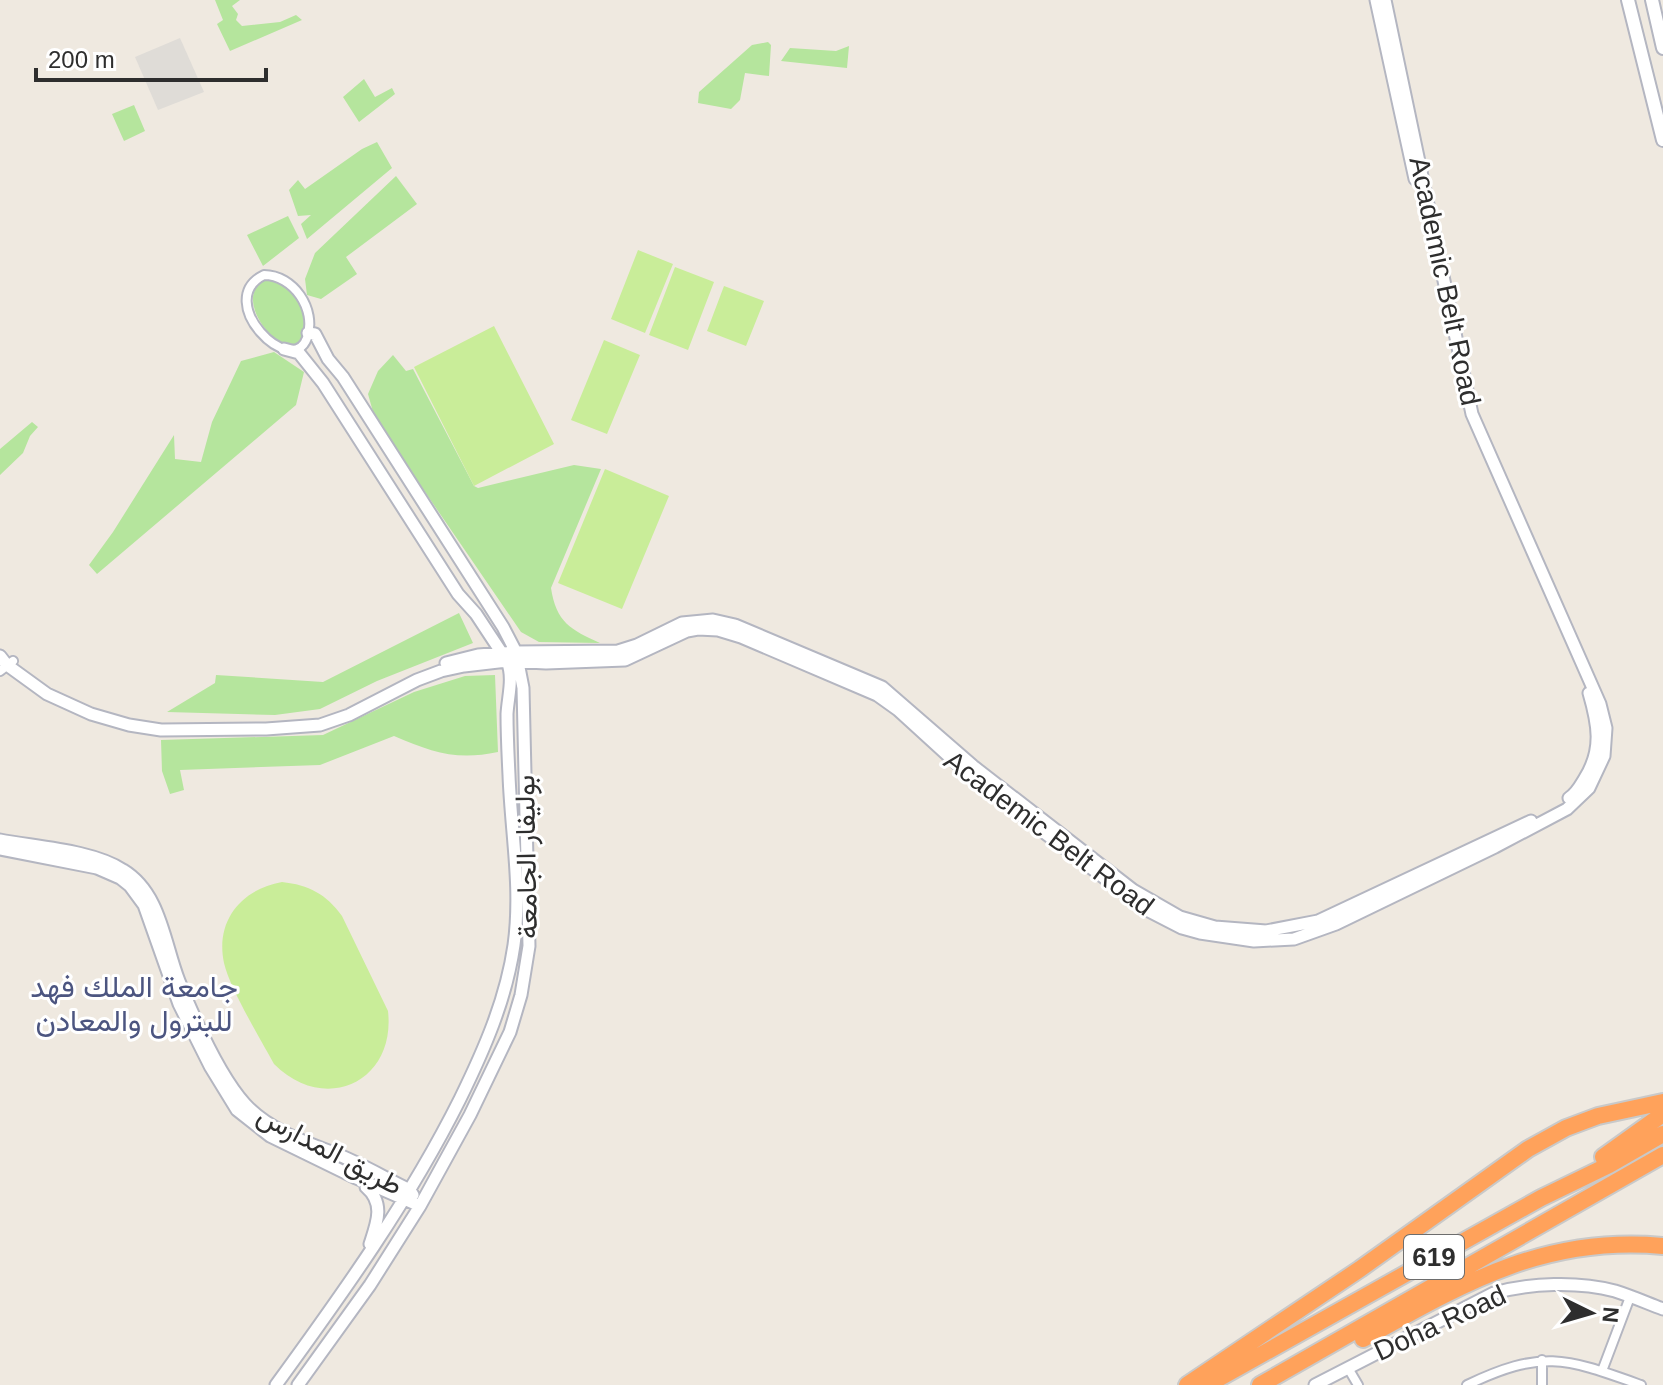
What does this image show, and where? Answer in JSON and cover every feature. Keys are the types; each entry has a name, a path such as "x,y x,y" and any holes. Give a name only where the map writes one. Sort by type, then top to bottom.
{"highway":[{"path":"1187,1385 1360,1269 1528,1149 1566,1128 1598,1116 1663,1102"},
{"path":"1541,1198 1663,1114"},
{"name":"619","path":"1207,1385 1541,1198 1663,1134"},
{"name":"619","path":"1260,1385 1663,1155"},
{"path":"1277,1385 1465,1283 1508,1265 1585,1248 1663,1246"}],"main road":[{"path":"1628,0 1663,140"},
{"path":"1652,0 1663,48"}],"street":[{"name":"Academic Belt Road","path":"0,646 5,663 47,694 91,714 145,728 204,730 320,725 349,715 441,671 511,657 618,651 682,623 699,620 723,622 749,630 882,687 973,766 1133,890 1180,917 1249,932 1287,929 1337,914 1546,814 1574,795 1590,770 1598,749 1598,727 1589,693 1464,406 1376,0"},
{"name":"Academic Belt Road","path":"511,657 546,663 625,660 687,631 718,630 741,637 877,695 898,710 972,778 1130,899 1165,920 1216,937 1274,942 1294,939 1336,924 1567,809 1589,788 1599,771 1606,742 1604,714 1472,414 1385,0"},
{"path":"264,275 279,277 298,292 308,316 308,333 300,347 284,349 268,341 252,317 248,303 253,281 264,275"},
{"name":"بوليفار الجامعة","path":"298,1385 370,1285 420,1206 470,1115 510,1032 521,995 529,946 523,688 503,627 397,460 328,359 315,334 308,333"},
{"name":"بوليفار الجامعة","path":"276,1385 407,1195 445,1129 484,1048 504,988 514,944 517,874 507,714 511,657 458,594 313,370 299,353 284,349"},
{"path":"380,472 393,475 397,460"},
{"name":"طريق المدارس","path":"0,840 100,859 133,877 156,909 172,963 191,1008 227,1080 243,1101 271,1126 407,1195 420,1206"},
{"path":"0,849 97,868 130,886 144,905 179,1004 215,1076 237,1110 270,1136 356,1178 407,1195"},
{"path":"514,944 529,946"},
{"path":"356,1178 374,1194 378,1204 377,1222 365,1260"},
{"name":"Doha Road","path":"1315,1385 1481,1299 1508,1289 1548,1284 1613,1291 1663,1309"},
{"path":"1602,1371 1630,1297"},
{"path":"1542,1360 1542,1385"},
{"path":"1467,1385 1498,1370 1542,1360 1570,1361 1641,1385"},
{"path":"1348,1368 1358,1385"}],"green space":[{"path":"215,0 240,0 232,6 238,14 236,20 242,26 280,22 296,15 302,20 230,51 217,24 223,20"},
{"path":"768,42 771,45 769,76 745,73 740,100 731,109 698,103 699,92 752,45"},
{"path":"849,46 847,68 781,61 790,48 836,51"},
{"path":"364,79 375,97 392,88 395,94 359,122 343,97"},
{"path":"134,105 145,131 124,141 112,114"},
{"path":"377,142 392,168 307,239 301,224 311,215 298,216 289,190 298,180 305,189"},
{"path":"396,176 417,204 346,257 357,274 321,299 307,295 305,279 315,253"},
{"path":"288,216 299,238 263,266 247,235"},
{"path":"638,250 673,264 645,333 611,319"},
{"path":"675,267 714,282 688,350 649,335"},
{"path":"267,279 292,292 303,308 306,326 304,335 296,344 286,344 275,338 256,314 253,300 256,288"},
{"path":"724,286 764,301 746,346 707,331"},
{"path":"494,326 554,444 474,486 414,367"},
{"path":"604,340 640,355 607,434 571,420"},
{"path":"274,352 304,372 296,405 97,574 89,565 174,435 175,459 201,462 212,422 241,361"},
{"path":"393,355 406,371 413,369 474,486 478,488 574,465 601,469 551,588 553,600 566,623 600,643 539,642 521,632 375,419 368,394 378,371"},
{"path":"32,422 38,427 30,436 23,453 0,475 0,449"},
{"path":"605,469 669,496 622,609 558,583"},
{"path":"459,613 473,643 377,681 320,709 275,715 167,712 215,683 216,675 323,682"},
{"path":"495,675 498,752 469,756 444,753 394,736 320,765 180,770 184,790 170,794 162,771 161,740 323,735 414,692 465,676"},
{"path":"282,882 301,885 316,892 336,908 388,1011 387,1036 381,1056 369,1072 353,1083 335,1088 314,1087 294,1079 274,1064 227,974 222,947 228,920 244,899"}],"shaded area":[{"path":"180,38 204,92 158,110 135,57"}],"district":[{"name":"جامعة الملك فهد للبترول والمعادن","path":"134,1003"}]}
